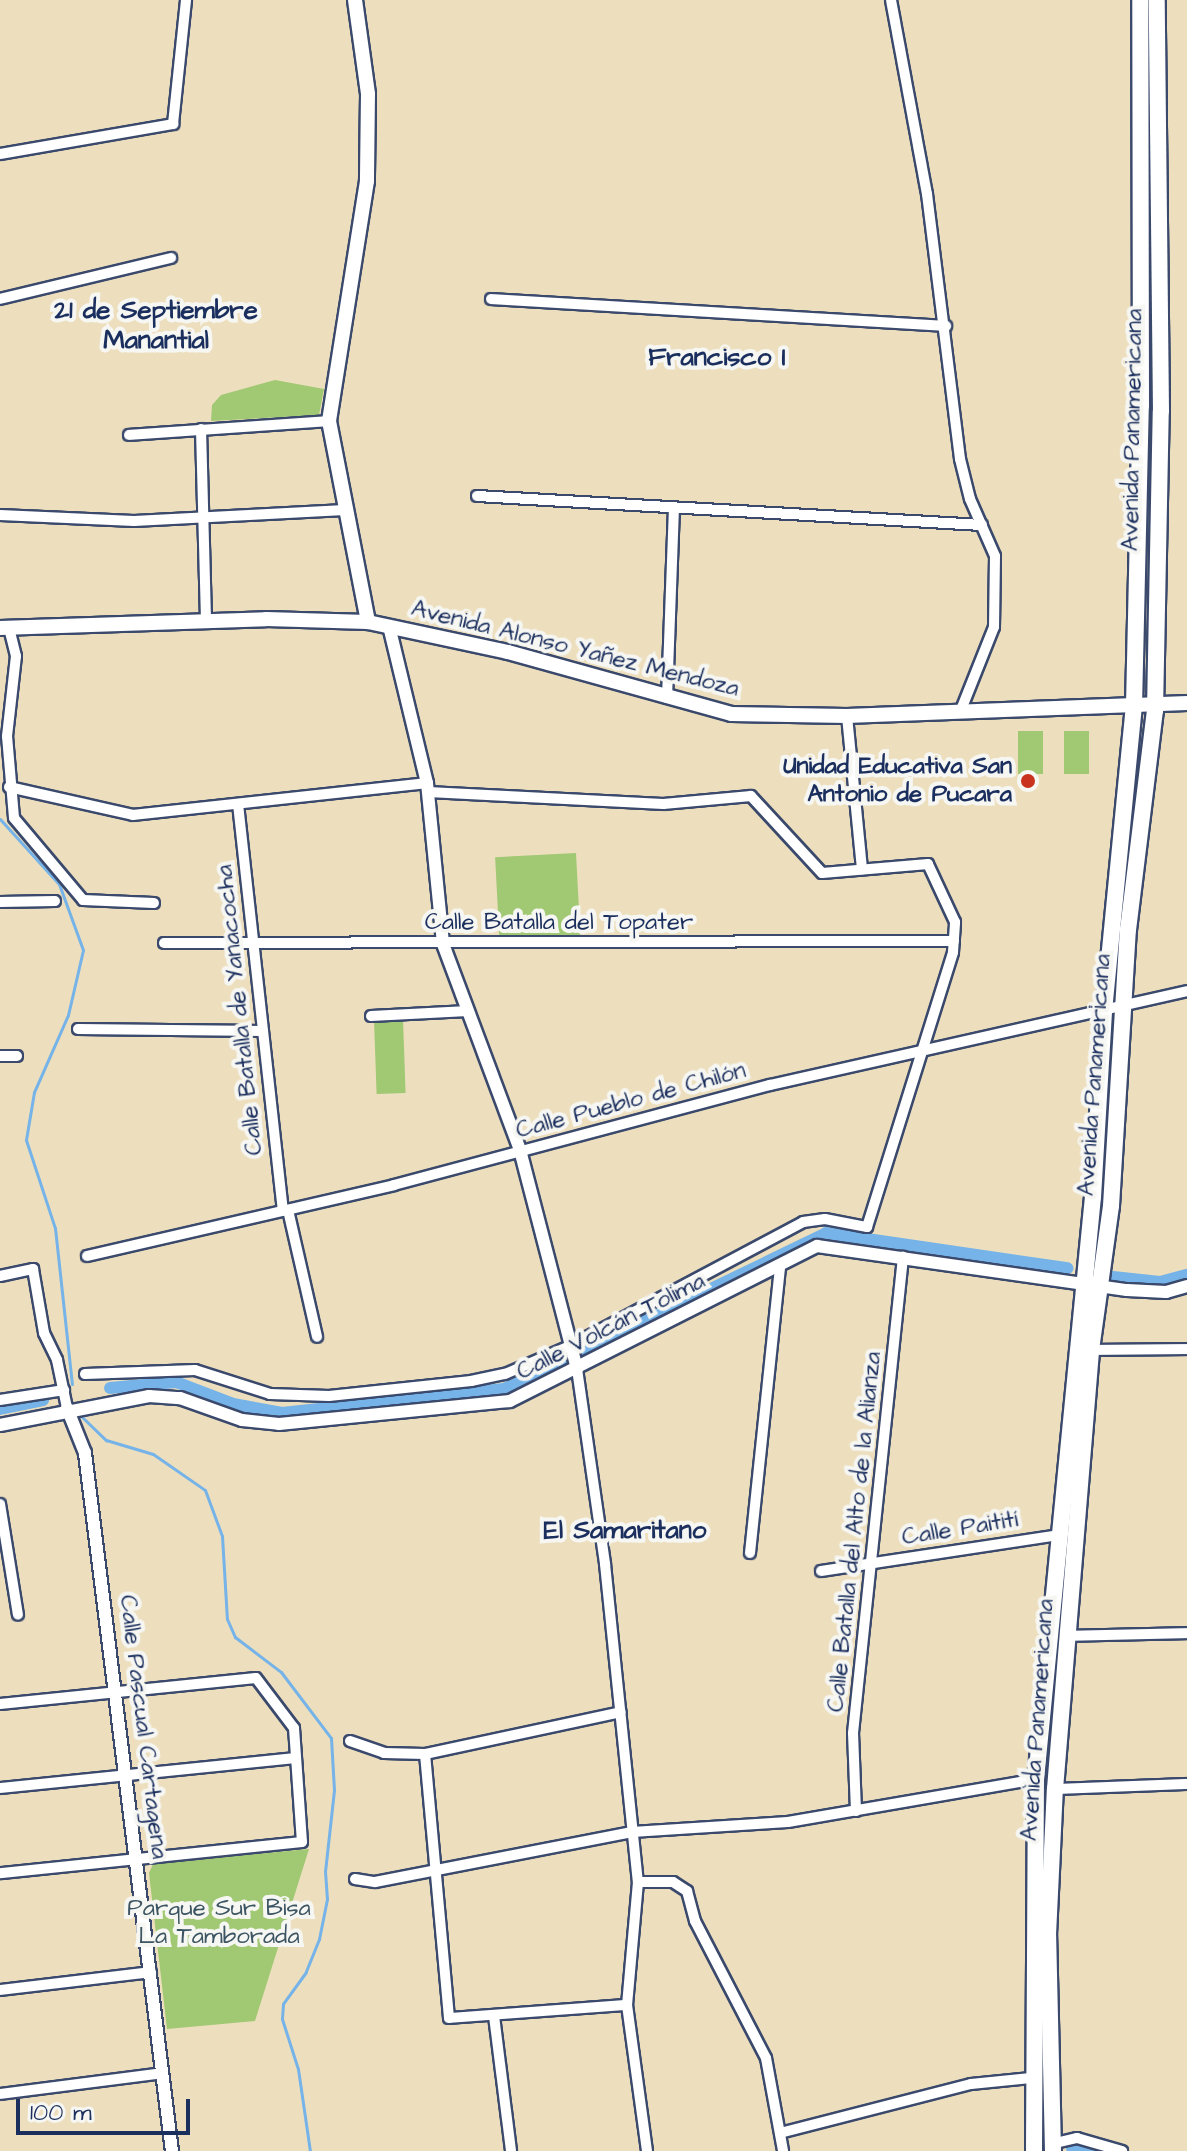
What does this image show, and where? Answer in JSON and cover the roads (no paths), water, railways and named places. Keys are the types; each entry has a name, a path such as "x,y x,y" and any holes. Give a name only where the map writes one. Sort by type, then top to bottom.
{"main road":[{"path":"355,0 368,94 367,181 329,421 368,622"},
{"name":"Avenida Panamericana","path":"1053,2147 1048,1935 1055,1789 1091,1350 1102,1285 1122,1007 1155,704 1160,369 1150,242 1140,0"},
{"name":"Avenida Panamericana","path":"1148,165 1157,0"},
{"name":"Avenida Panamericana","path":"1034,2149 1031,2078 1036,1779 1093,1197 1104,1011 1134,706 1141,370 1150,242"},
{"path":"1141,370 1160,369"},
{"name":"Avenida Alonso Yañez Mendoza","path":"4,628 206,621 368,622 508,652 731,714 847,716 1187,703"}],"street":[{"path":"0,154 173,124 186,0"},
{"path":"891,0 946,326 960,459 995,556 994,627 961,710"},
{"path":"0,299 171,258"},
{"path":"491,299 946,326"},
{"path":"129,435 329,421"},
{"path":"201,429 206,621"},
{"path":"477,496 982,525"},
{"path":"667,698 674,509"},
{"path":"0,515 134,521 345,510"},
{"path":"389,626 428,788 443,944 520,1150 573,1358 621,1712 638,1882 627,2005 647,2151"},
{"path":"4,628 16,656 7,736 14,818 83,900 154,903"},
{"path":"847,716 862,869"},
{"path":"9,787 133,815 428,788 663,804 751,796 816,870 928,864 948,899 954,941 922,1052"},
{"name":"Calle Batalla de Yanacocha","path":"238,804 251,944 286,1211 317,1337"},
{"path":"0,902 55,901"},
{"name":"Calle Batalla del Topater","path":"164,943 954,941"},
{"name":"Calle Pueblo de Chilón","path":"87,1256 286,1211 520,1150 1187,991"},
{"path":"371,1016 468,1011"},
{"path":"78,1029 263,1031"},
{"name":"Calle Volcán Tolima","path":"0,1425 67,1408 166,1395 242,1420 298,1424 510,1401 573,1358 803,1222 825,1219 867,1227 922,1052"},
{"path":"0,1056 17,1056"},
{"name":"Calle Volcán Tolima","path":"85,1374 195,1370 270,1394 329,1396 505,1374 573,1358 827,1245 1152,1292 1187,1286"},
{"name":"Calle Batalla del Alto de la Alianza","path":"856,1811 853,1733 875,1562 903,1257"},
{"path":"750,1553 780,1266"},
{"path":"0,1276 33,1269 44,1333 64,1390 67,1408"},
{"path":"1091,1350 1187,1349"},
{"path":"0,1400 64,1390"},
{"name":"Calle Pascual Cartagena","path":"67,1408 85,1453 172,2151"},
{"path":"0,1504 18,1615"},
{"name":"Calle Paitití","path":"821,1571 1058,1535"},
{"path":"1067,1636 1187,1633"},
{"path":"0,1704 256,1678 288,1716 297,1740 295,1758 302,1842 0,1873"},
{"path":"350,1741 384,1753 425,1754 621,1712"},
{"path":"425,1754 449,2018 627,2005"},
{"path":"0,1788 295,1758"},
{"path":"355,1879 375,1882 435,1867 632,1832 788,1822 1036,1779"},
{"path":"1055,1789 1187,1784"},
{"path":"638,1882 673,1882 687,1891 695,1921 766,2058 783,2151"},
{"path":"0,1990 151,1972"},
{"path":"494,2016 511,2151"},
{"path":"0,2094 163,2073"},
{"path":"780,2133 971,2084 1031,2078"},
{"path":"1034,2149 1053,2147 1077,2138 1122,2151"}],"waterway":[{"path":"0,819 59,884 83,950 68,1015 34,1092 26,1140 55,1228 72,1384"},
{"path":"110,1388 176,1382 233,1404 282,1413 504,1389 826,1233 1067,1268"},
{"path":"1113,1277 1160,1282 1187,1275"},
{"path":"0,1409 43,1400"},
{"path":"81,1416 106,1440 153,1454 205,1490 222,1536 227,1619 235,1637 281,1672 331,1738 334,1790 325,1871 327,1899 319,1939 306,1972 283,2004 282,2019 298,2069 310,2151"},
{"path":"1072,2148 1102,2151"}],"place":[{"name":"Unidad Educativa San Antonio de Pucara","path":"1028,781"}],"district":[{"name":"21 de Septiembre Manantial","path":"156,326"},
{"name":"Francisco I","path":"717,358"},
{"name":"El Samaritano","path":"625,1531"}],"park label":[{"name":"Parque Sur Bisa La Tamborada","path":"219,1923"}]}
